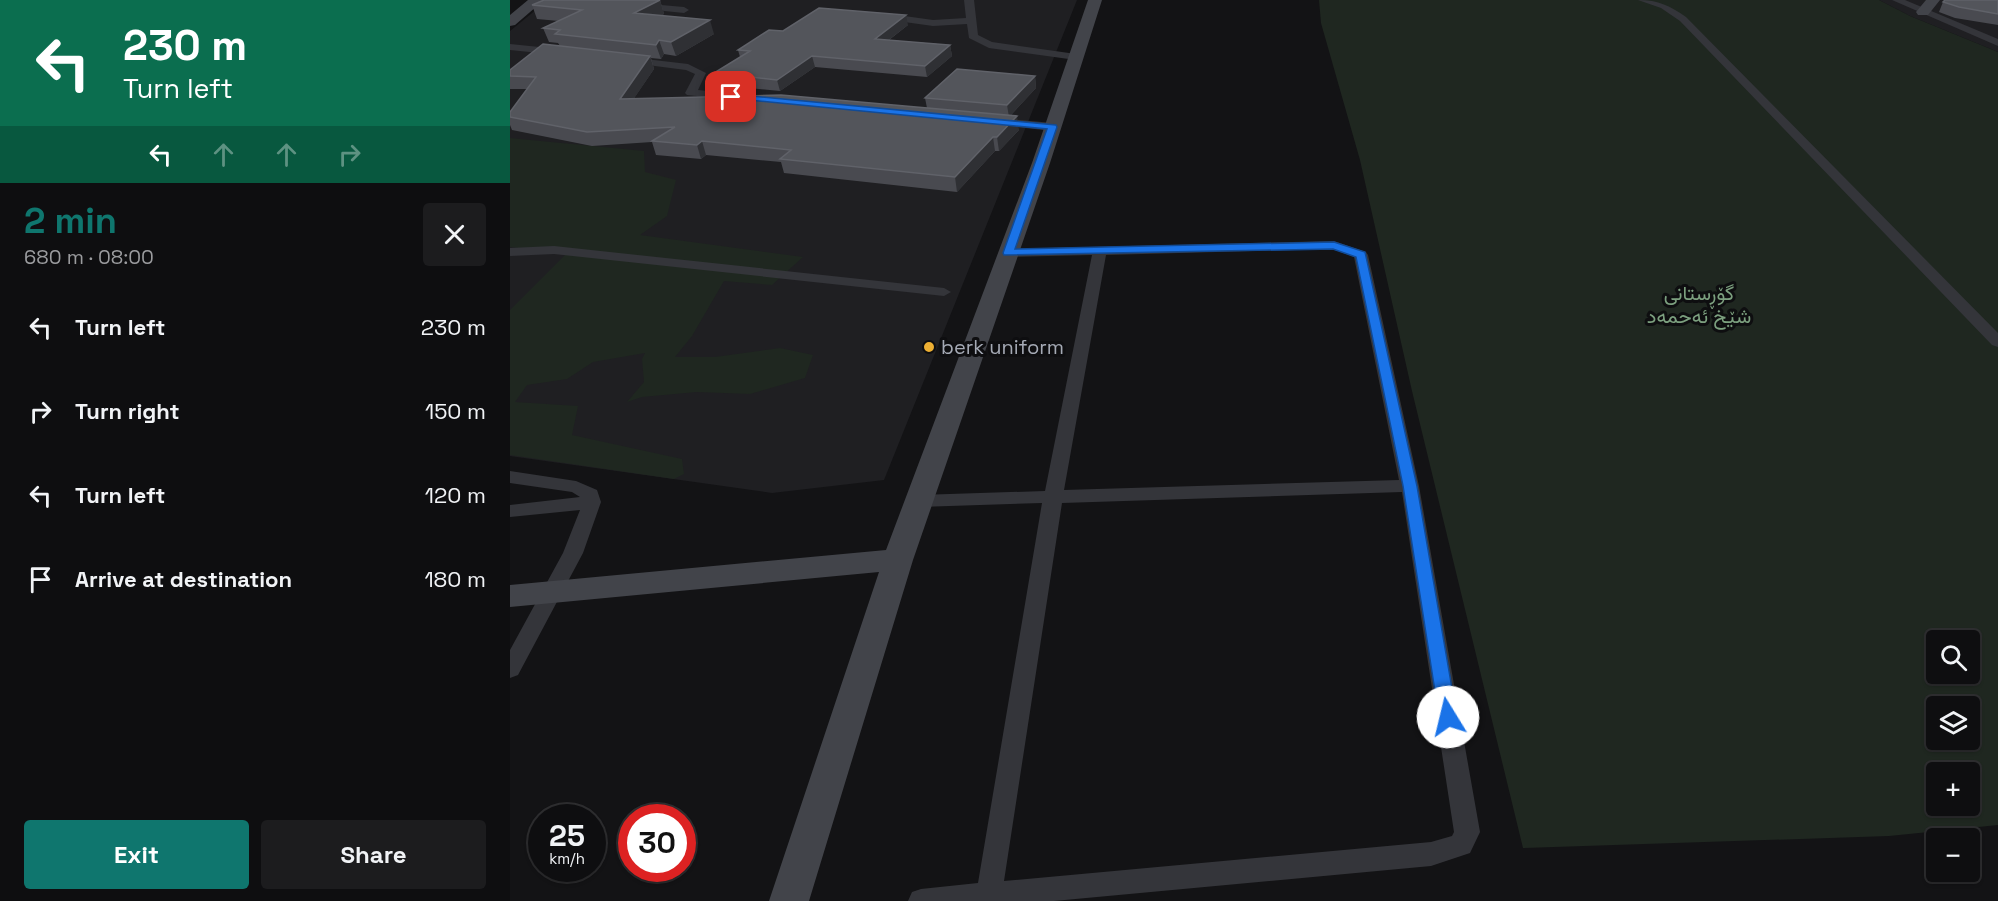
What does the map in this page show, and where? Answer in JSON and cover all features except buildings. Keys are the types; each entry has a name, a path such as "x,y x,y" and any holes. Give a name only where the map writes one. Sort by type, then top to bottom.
{"street":[{"path":"510,22 537,0"},
{"path":"969,0 973,36 989,45 1076,57"},
{"path":"789,901 898,560 1053,127 1095,0"},
{"path":"1643,0 1664,6 1683,20 1998,342"},
{"path":"1897,0 1943,22 1998,43"},
{"path":"1923,12 1933,0"},
{"path":"627,5 684,10"},
{"path":"872,15 933,23 971,21"},
{"path":"1943,22 1998,31"},
{"path":"510,47 569,53"},
{"path":"617,58 697,70 701,74 691,93 768,100"},
{"path":"977,120 1053,127"},
{"path":"921,901 1431,854 1461,845 1467,832 1410,486 1361,255 1334,245 1008,253"},
{"path":"510,252 554,250 636,257 944,292"},
{"path":"989,895 1053,497 1100,251"},
{"path":"510,477 576,487 590,494 592,502 587,519 554,592 510,669"},
{"path":"920,501 1410,486"},
{"path":"510,511 592,502"},
{"path":"510,596 898,560"}],"shaded area":[{"path":"548,0 1077,0 884,480 772,493 510,456 510,31"},
{"path":"1879,0 1998,0 1998,52 1910,16"}],"green space":[{"name":"گۆڕستانی شێخ ئەحمەد","path":"1319,0 1879,0 1910,16 1998,52 1998,825 1926,828 1926,832 1889,836 1523,848 1412,391 1360,160 1321,23"},
{"path":"510,138 644,151 645,172 676,180 667,216 640,235 803,257 772,285 724,281 692,336 675,357 715,357 780,348 813,355 805,378 750,394 697,392 642,397 627,402 644,382 642,359 645,353 593,362 567,379 527,385 515,402 578,406 572,435 682,459 684,474 674,479 510,455 510,310 566,254 510,247"}],"place":[{"name":"berk uniform","path":"929,347"}],"route":[{"path":"731,97 1053,127 1008,253 1334,245 1361,255 1410,486 1448,717"}]}
